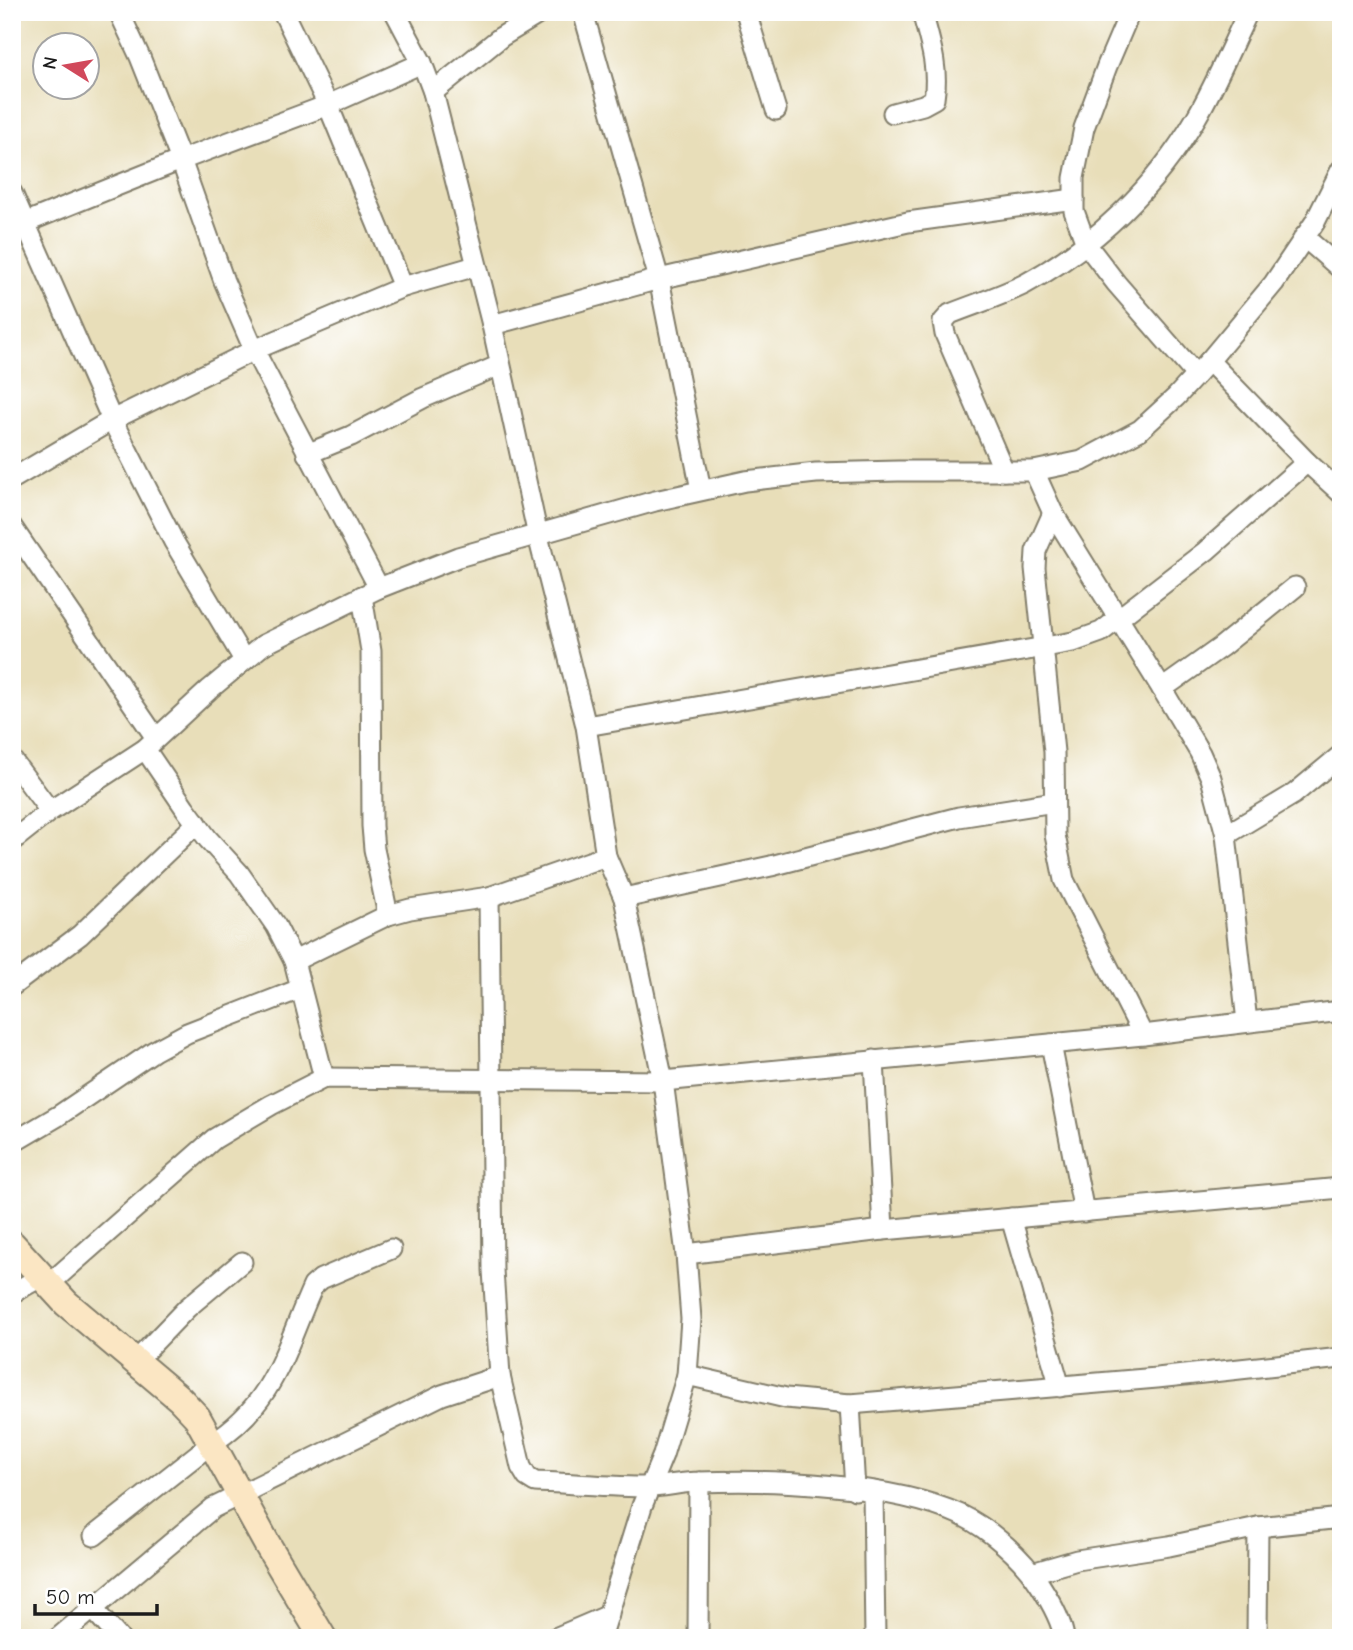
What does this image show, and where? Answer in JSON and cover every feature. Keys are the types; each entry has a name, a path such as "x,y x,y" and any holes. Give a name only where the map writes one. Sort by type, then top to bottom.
{"street":[{"path":"119,12 181,160 224,281 254,350 307,454 371,592 372,826 374,849 388,915"},
{"path":"283,12 328,105 403,287"},
{"path":"395,12 422,63 433,92 492,326 538,536 586,726 606,856 624,898 663,1081 686,1254 691,1319 687,1375 601,1638"},
{"path":"433,92 501,37 542,12"},
{"path":"583,12 659,279 701,490"},
{"path":"746,12 776,110"},
{"path":"892,113 923,105 934,99 937,83 936,62 922,12"},
{"path":"1130,12 1084,128 1074,178 1074,211 1086,244 1116,283 1202,368 1341,493"},
{"path":"1004,471 944,334 943,322 950,314 1022,285 1086,244 1139,195 1172,157 1197,117 1248,12"},
{"path":"19,225 328,105 422,63"},
{"path":"12,841 50,811 150,744 263,645 371,592 458,557 701,490 745,481 816,473 1034,471 1083,461 1140,430 1202,368 1274,283 1315,222 1341,170"},
{"path":"12,193 19,225 112,420 174,542 244,660"},
{"path":"492,326 659,279 908,222 1074,199"},
{"path":"1304,237 1341,269"},
{"path":"12,479 112,420 254,350 403,287 476,266"},
{"path":"307,454 351,436 423,398 500,365"},
{"path":"586,726 1045,648 1101,632 1206,551 1307,462"},
{"path":"1034,471 1054,513 1200,753 1212,778 1226,835 1247,1022"},
{"path":"1054,513 1036,551 1035,568 1054,752 1055,835 1064,880 1143,1035"},
{"path":"12,527 150,744 197,824 239,873 276,926 294,961 324,1078"},
{"path":"1161,689 1221,647 1295,587"},
{"path":"1226,835 1294,794 1341,755"},
{"path":"12,760 50,811"},
{"path":"624,898 771,866 958,817 1054,802"},
{"path":"12,986 80,935 197,824"},
{"path":"294,961 388,915 489,897 606,856"},
{"path":"489,897 493,1270 500,1376 521,1467 527,1477 535,1482 649,1487 699,1482 786,1483 864,1490 916,1501 962,1516 1002,1542 1032,1573 1045,1593 1064,1638"},
{"path":"12,1143 58,1116 154,1051 187,1033 300,989"},
{"path":"12,1293 44,1281 214,1139 324,1078 663,1081 1143,1035 1341,1011"},
{"path":"1051,1044 1084,1212"},
{"path":"874,1060 883,1230"},
{"path":"686,1254 883,1230 1341,1188"},
{"path":"1011,1218 1060,1387"},
{"path":"12,1244 44,1281 180,1399 197,1418 323,1638"},
{"path":"94,1536 212,1443 230,1432 262,1399 276,1377 313,1286 321,1279 391,1249"},
{"path":"135,1362 187,1308 242,1262"},
{"path":"687,1375 786,1398 850,1404 1060,1387 1341,1358"},
{"path":"58,1638 213,1508 442,1395 500,1376"},
{"path":"850,1404 864,1490 875,1638"},
{"path":"698,1638 699,1482"},
{"path":"1032,1573 1077,1560 1169,1546 1258,1527 1341,1518"},
{"path":"1257,1638 1258,1527"},
{"path":"93,1609 119,1638"},
{"path":"555,1638 608,1615"}]}
